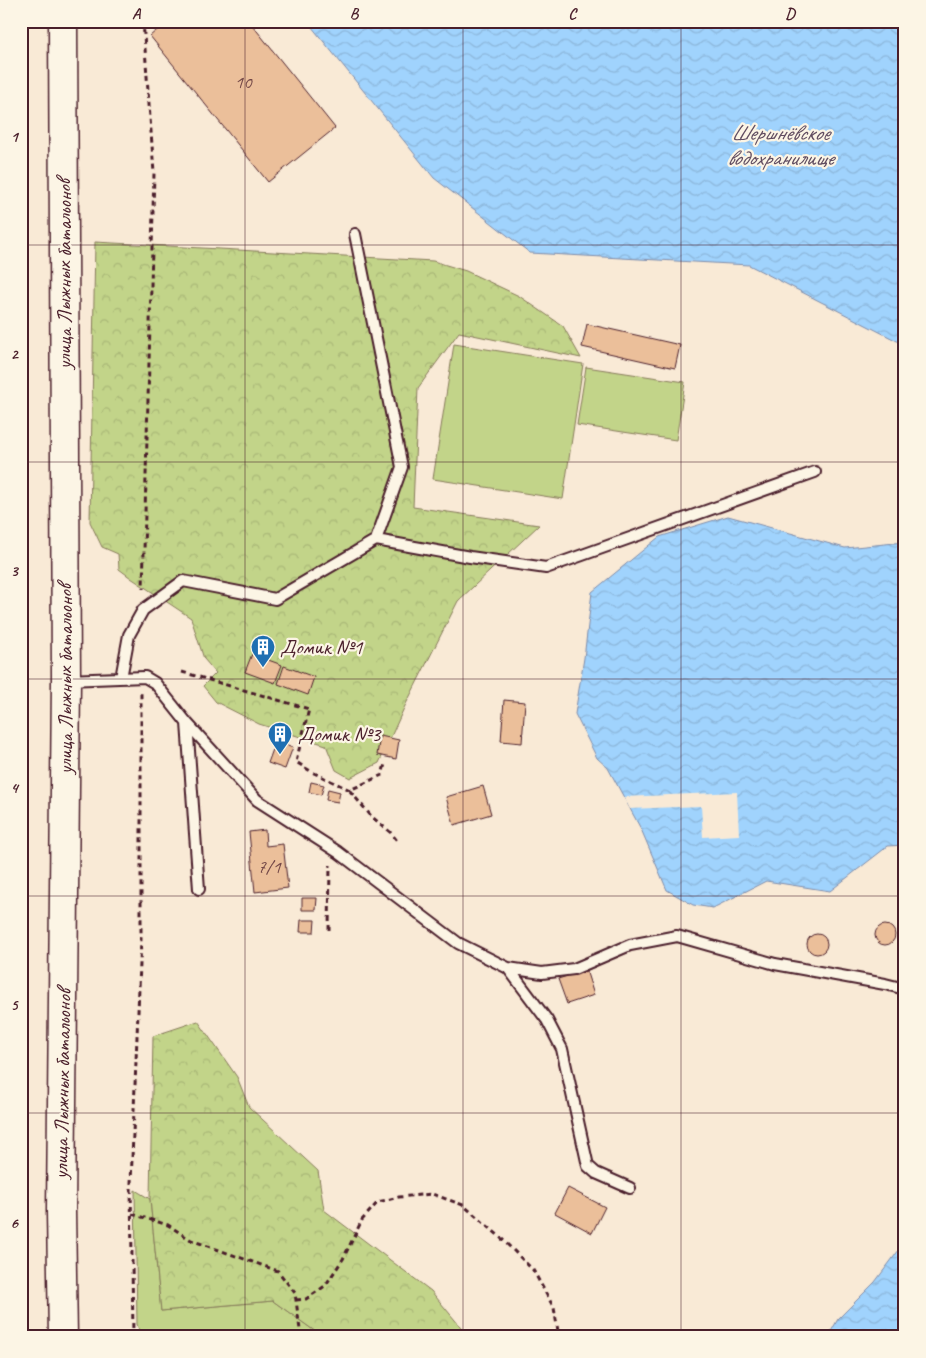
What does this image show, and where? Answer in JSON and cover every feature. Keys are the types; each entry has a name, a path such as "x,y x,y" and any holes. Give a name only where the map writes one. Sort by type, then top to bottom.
{"main road":[{"name":"улица Лыжных батальонов","path":"63,21 66,680 61,1211 63,1337"}],"lane":[{"path":"121,678 129,635 143,610 183,581 275,599 376,540 402,467 355,234"},
{"path":"376,540 546,568 815,472"},
{"path":"66,680 145,677 155,684 186,723 257,800 330,847 458,943 508,968 542,973 574,969 630,945 676,936 775,964 905,989"},
{"path":"186,723 199,889"},
{"path":"508,968 547,1020 562,1050 588,1166 596,1173 630,1188"}],"path":[{"path":"182,672 309,709 296,762 312,772 350,790 372,817 399,842"},
{"path":"350,790 382,775 385,764"},
{"path":"329,930 330,847"},
{"path":"296,1300 306,1299 325,1286 343,1260 362,1220 378,1202 399,1197 432,1194 462,1205 533,1270 554,1308 559,1337"},
{"path":"132,1214 168,1225 191,1240 251,1263 278,1271 295,1293 301,1337"}],"green space":[{"path":"95,242 433,261 466,271 519,296 563,326 581,358 459,332 418,388 413,507 539,525 458,601 404,708 379,763 350,778 336,770 326,745 259,724 216,702 203,686 216,673 204,659 191,618 119,569 118,554 102,547 90,522"},
{"path":"454,344 583,364 563,499 433,479"},
{"path":"586,367 685,382 676,440 577,425"},
{"path":"198,1021 237,1077 249,1107 318,1171 324,1210 431,1291 469,1337 323,1337 273,1301 161,1311 150,1199 153,1036"},
{"path":"135,1190 150,1199 161,1311 273,1301 323,1337 141,1337 137,1324"}],"water":[{"name":"Шершнёвское водохранилище","path":"307,21 905,21 905,345 749,265 530,253 434,178"},
{"path":"728,516 845,548 905,542 905,845 888,846 830,891 766,881 713,908 693,905 667,890 641,829 608,768 597,758 575,714 592,592 659,537"},
{"path":"905,1242 905,1337 828,1337 838,1319 875,1282"}],"pier":[{"path":"737,792 739,835 703,837 701,806 630,809 624,797"}],"building":[{"path":"168,21 249,21 335,128 268,182 150,36"},
{"path":"587,324 680,345 675,368 582,347"},
{"name":"Домик №1","path":"252,654 282,665 275,683 245,672"},
{"path":"284,666 314,677 308,695 278,684"},
{"path":"504,700 525,702 522,743 501,741"},
{"path":"380,736 399,740 396,759 377,755"},
{"name":"Домик №3","path":"276,741 293,747 285,769 268,763"},
{"path":"311,782 324,785 321,795 309,792"},
{"path":"483,786 491,814 454,825 446,797"},
{"path":"328,789 340,792 338,802 326,800"},
{"path":"265,830 266,846 283,844 288,888 255,892 249,832"},
{"path":"302,898 317,898 316,910 302,910"},
{"path":"301,920 315,920 314,932 300,932"},
{"path":"885,925 892,928 895,935 892,942 885,945 878,942 875,935 878,928"},
{"path":"817,934 824,937 827,944 824,951 817,954 810,951 807,944 810,937"},
{"path":"586,970 594,995 567,1004 558,979"},
{"path":"568,1188 605,1207 592,1233 555,1213"}],"place":[{"name":"Домик №1","path":"263,668"},
{"name":"Домик №3","path":"280,755"}]}
